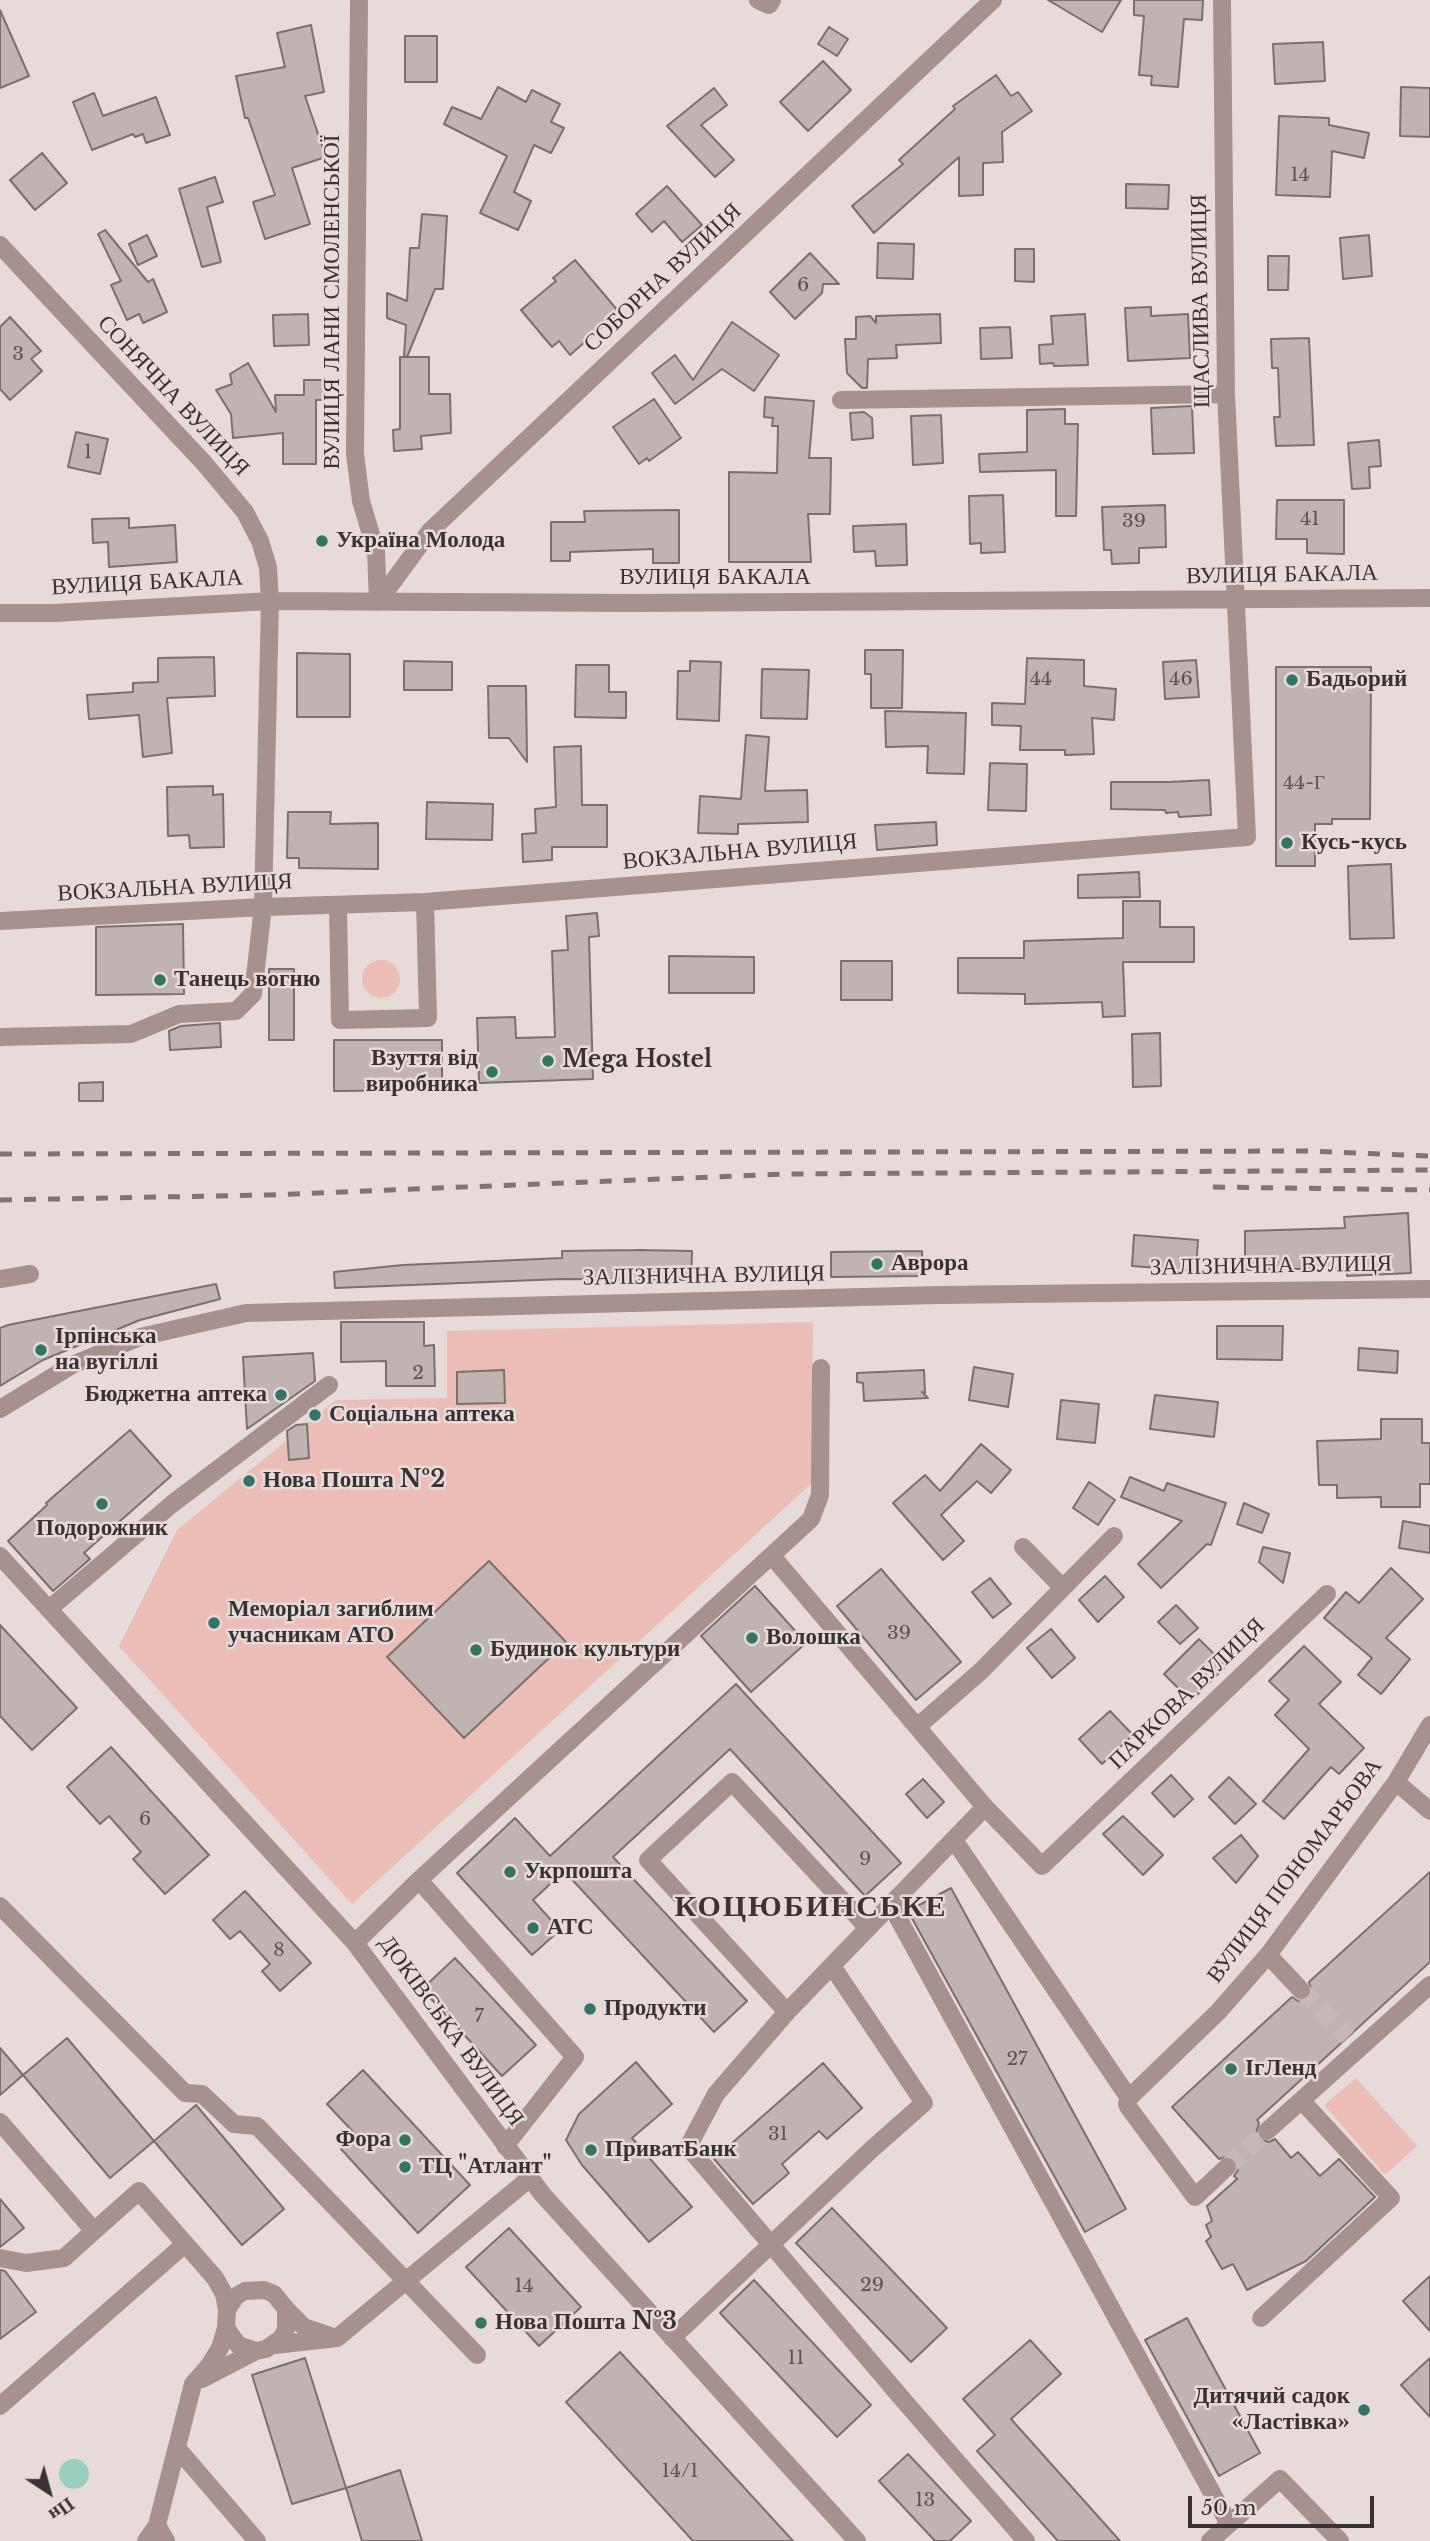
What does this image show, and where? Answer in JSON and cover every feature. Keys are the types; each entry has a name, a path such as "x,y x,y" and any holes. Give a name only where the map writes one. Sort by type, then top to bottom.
{"street":[{"name":"ВУЛИЦЯ ЛАНИ СМОЛЕНСЬКОЇ","path":"359,0 355,454 361,501 376,551 377,602"},
{"path":"758,0 769,5 772,0"},
{"name":"СОБОРНА ВУЛИЦЯ","path":"377,602 430,531 993,0"},
{"name":"ЩАСЛИВА ВУЛИЦЯ","path":"1222,0 1226,394 1234,600"},
{"name":"СОНЯЧНА ВУЛИЦЯ","path":"0,245 204,463 245,512 260,541 268,567 270,601 263,907 253,994 236,1011 179,1014 131,1034 0,1037"},
{"path":"841,400 1226,394"},
{"name":"ВУЛИЦЯ БАКАЛА","path":"0,614 270,601 1430,598"},
{"name":"ВОКЗАЛЬНА ВУЛИЦЯ","path":"0,921 263,907 425,902 1247,837 1234,600"},
{"path":"338,905 340,1020 428,1018 425,902"},
{"path":"0,1279 30,1274"},
{"name":"ЗАЛІЗНИЧНА ВУЛИЦЯ","path":"0,1409 72,1365 140,1337 246,1313 912,1296 1430,1289"},
{"path":"355,1943 419,1880 811,1520 820,1495 821,1368"},
{"path":"49,1609 172,1504 329,1385"},
{"path":"917,1727 981,1671 1114,1536"},
{"path":"1023,1548 1063,1588"},
{"name":"ДОКІВСЬКА ВУЛИЦЯ","path":"0,1556 355,1943 530,2179 857,2541"},
{"path":"772,1556 985,1807 787,2012 716,2094 688,2147 1026,2541"},
{"name":"ПАРКОВА ВУЛИЦЯ","path":"985,1807 1042,1866 1327,1594"},
{"name":"ВУЛИЦЯ ПОНОМАРЬОВА","path":"1129,2098 1217,2012 1268,1955 1396,1782 1430,1725"},
{"path":"787,2012 648,1860 732,1782 868,1928"},
{"path":"1396,1782 1430,1811"},
{"path":"954,1840 1129,2098 1129,2108 1195,2197 1227,2167"},
{"path":"419,1880 575,2057 505,2146"},
{"path":"891,1905 1229,2524"},
{"path":"0,1906 185,2093 202,2094 234,2124 257,2126 477,2356"},
{"path":"1268,1955 1301,1990"},
{"path":"672,2338 924,2103 832,1966"},
{"path":"1267,2131 1302,2101 1353,2043 1430,1985"},
{"path":"1261,2318 1391,2198 1302,2101"},
{"path":"0,2122 94,2231"},
{"path":"193,2384 256,2351 275,2345 337,2338 530,2179"},
{"path":"0,2258 26,2263 64,2258 139,2192 215,2277 224,2294 227,2319 238,2345 256,2351"},
{"path":"0,2406 185,2244"},
{"path":"215,2277 234,2285 274,2294 304,2327 337,2338"},
{"path":"145,2541 157,2525 193,2384 220,2348 236,2296 254,2289"},
{"path":"275,2345 286,2329 286,2309"},
{"path":"177,2448 257,2541"},
{"path":"1210,2541 1280,2479 1340,2541"},
{"path":"157,2525 166,2541"}],"shaded area":[{"path":"381,960 394,966 400,979 394,992 381,998 368,992 362,979 368,966"},
{"path":"813,1322 812,1483 352,1904 119,1646 177,1530 336,1400 447,1398 447,1331"},
{"path":"1356,2078 1417,2146 1385,2175 1324,2105"},
{"path":"74,2459 85,2463 89,2474 85,2485 74,2489 63,2485 59,2474 63,2463"}],"building":[{"path":"1048,0 1121,0 1102,32"},
{"path":"1134,0 1203,0 1202,20 1184,19 1178,87 1151,85 1152,76 1139,75 1144,16 1134,15"},
{"path":"0,10 29,76 0,88"},
{"path":"311,25 324,92 305,96 326,157 292,168 310,224 265,239 253,202 275,195 248,118 245,118 236,76 285,67 277,33"},
{"path":"829,27 848,39 837,56 818,44"},
{"path":"405,36 437,36 437,82 405,82"},
{"path":"1323,42 1325,81 1275,84 1273,44"},
{"path":"823,61 851,90 808,131 780,102"},
{"path":"996,75 1011,96 1018,92 1032,111 1002,132 1003,162 983,163 983,195 959,196 959,157 874,233 852,206 903,164 899,160 955,109 953,106"},
{"path":"498,87 526,102 532,90 560,104 551,122 564,128 551,153 534,145 514,192 531,201 518,230 480,213 507,156 444,124 452,107 481,119"},
{"path":"1401,87 1430,88 1430,137 1400,136"},
{"path":"714,88 727,105 701,125 734,160 715,177 667,126"},
{"path":"94,93 103,116 156,97 170,135 146,143 143,134 135,137 133,134 92,150 73,102"},
{"path":"1279,116 1329,118 1329,125 1369,133 1364,158 1332,151 1330,197 1276,195"},
{"path":"42,153 67,183 35,210 10,180"},
{"path":"215,177 223,202 207,207 221,262 202,267 179,189"},
{"path":"1126,184 1169,185 1168,209 1126,208"},
{"path":"667,186 702,225 682,242 664,221 652,232 636,214"},
{"path":"422,214 447,216 443,289 435,289 407,357 404,356 406,325 387,318 387,293 407,301 410,248 419,248"},
{"path":"105,230 148,282 153,279 167,312 143,323 139,314 127,320 111,285 121,281 98,234"},
{"path":"147,235 157,256 138,265 129,244"},
{"path":"1369,235 1372,276 1343,279 1340,238"},
{"path":"878,243 914,244 913,279 877,278"},
{"path":"1015,249 1034,249 1034,282 1015,281"},
{"path":"810,253 839,284 823,284 822,293 795,319 770,292"},
{"path":"1268,256 1289,256 1288,290 1268,290"},
{"path":"575,260 619,312 570,355 559,341 552,347 521,310 556,281 553,278"},
{"path":"1151,307 1151,316 1188,314 1190,358 1128,361 1125,308"},
{"path":"308,314 309,345 274,346 273,315"},
{"path":"940,314 941,343 896,345 897,358 868,359 867,388 862,388 847,373 845,339 856,339 856,317 870,316 876,323 876,316"},
{"path":"1085,314 1088,365 1040,364 1039,345 1053,344 1051,316"},
{"path":"10,317 41,351 31,359 42,371 10,400 0,389 0,327"},
{"path":"732,322 779,355 754,391 722,369 675,404 652,373 675,355 693,380"},
{"path":"1010,327 1012,358 981,359 980,328"},
{"path":"1309,338 1314,445 1276,446 1274,417 1280,417 1278,368 1272,368 1271,339"},
{"path":"400,357 429,357 429,394 450,394 451,433 421,436 422,449 394,451 393,430 400,429"},
{"path":"248,363 276,412 275,395 304,395 304,380 325,380 325,400 316,400 316,464 283,464 283,433 233,438 231,414 216,390 232,384 230,374"},
{"path":"765,397 814,401 809,458 831,458 830,514 808,514 811,562 729,562 729,472 777,473 778,426 772,426 773,418 764,417"},
{"path":"654,399 681,438 649,461 647,458 639,464 613,427"},
{"path":"1192,406 1194,453 1153,454 1151,408"},
{"path":"1065,409 1065,424 1078,424 1076,516 1056,516 1056,470 980,472 979,454 1027,452 1027,410"},
{"path":"864,412 872,418 873,438 852,440 850,413"},
{"path":"941,415 943,463 913,465 911,416"},
{"path":"76,432 108,439 100,474 68,467"},
{"path":"1379,440 1381,466 1369,467 1370,488 1352,489 1348,443"},
{"path":"1003,495 1005,552 981,553 981,543 970,544 969,496"},
{"path":"1277,500 1344,500 1344,554 1307,553 1307,539 1276,539"},
{"path":"1165,505 1166,547 1139,548 1139,563 1112,564 1111,550 1104,550 1102,507"},
{"path":"679,510 679,563 653,563 653,549 570,552 570,561 551,561 551,522 585,522 584,511"},
{"path":"129,518 129,528 175,525 177,562 109,567 108,542 93,543 92,519"},
{"path":"906,524 907,565 876,566 875,551 854,552 853,526"},
{"path":"865,650 903,650 902,708 871,708 871,674 865,674"},
{"path":"297,653 350,654 350,717 297,717"},
{"path":"214,657 215,696 167,698 172,753 143,757 139,715 89,719 87,695 133,692 133,683 158,682 158,658"},
{"path":"1027,658 1084,660 1084,686 1116,689 1114,720 1092,718 1094,754 1065,755 1065,750 1020,750 1021,726 992,725 992,703 1025,704"},
{"path":"1196,660 1199,697 1165,699 1163,662"},
{"path":"404,661 452,662 452,690 404,690"},
{"path":"690,661 721,662 719,721 677,719 678,671 690,671"},
{"path":"576,665 609,665 609,692 626,692 626,718 575,717"},
{"path":"1276,667 1371,667 1370,819 1332,819 1332,824 1315,824 1315,866 1276,866"},
{"path":"762,669 809,670 807,719 761,718"},
{"path":"488,686 526,686 527,762 509,738 489,738"},
{"path":"885,711 966,713 964,774 927,773 928,746 886,747"},
{"path":"746,735 769,737 765,791 807,790 808,822 738,824 738,834 698,833 700,796 741,799"},
{"path":"581,746 582,805 607,805 607,847 552,847 552,860 523,862 522,834 536,833 535,809 556,807 554,747"},
{"path":"990,763 1027,764 1026,811 988,810"},
{"path":"1209,780 1211,815 1179,817 1178,812 1166,813 1165,810 1111,809 1111,782"},
{"path":"213,786 213,795 223,794 224,847 190,848 189,835 168,836 167,787"},
{"path":"427,802 493,804 492,840 426,839"},
{"path":"288,812 331,812 330,824 378,823 378,869 299,868 299,858 287,858"},
{"path":"936,822 937,845 877,850 875,825"},
{"path":"1391,864 1394,938 1350,939 1348,866"},
{"path":"1139,872 1140,897 1078,898 1078,875"},
{"path":"1123,901 1160,901 1160,927 1194,927 1194,962 1123,962 1125,1016 1103,1017 1102,1002 1025,1004 1025,994 958,993 958,958 1024,958 1024,941 1123,938"},
{"path":"597,913 599,936 589,937 593,1079 479,1083 477,1018 515,1017 516,1038 555,1037 552,951 568,950 566,916"},
{"path":"183,924 184,994 96,995 96,927"},
{"path":"669,956 754,957 754,993 669,993"},
{"path":"841,961 892,961 892,1000 841,1000"},
{"path":"269,969 294,969 294,1040 269,1040"},
{"path":"220,1023 221,1047 170,1050 169,1031 181,1026"},
{"path":"1160,1033 1161,1086 1133,1087 1132,1034"},
{"path":"334,1040 442,1040 442,1090 334,1091"},
{"path":"103,1082 103,1101 79,1101 79,1083"},
{"path":"1408,1213 1411,1273 1347,1276 1347,1268 1245,1270 1245,1231 1345,1228 1344,1217"},
{"path":"1134,1235 1198,1240 1196,1271 1132,1266"},
{"path":"562,1251 692,1251 691,1280 562,1279 335,1288 334,1272 403,1265 562,1258"},
{"name":"Аврора","path":"922,1251 923,1276 831,1277 831,1252"},
{"path":"216,1284 220,1299 140,1320 43,1360 0,1386 0,1328"},
{"path":"341,1322 424,1322 424,1346 434,1345 435,1386 386,1386 386,1361 341,1362"},
{"path":"1217,1326 1283,1326 1282,1360 1217,1359"},
{"path":"1359,1348 1398,1351 1397,1373 1358,1370"},
{"path":"313,1353 315,1381 247,1429 243,1357"},
{"path":"974,1367 1013,1374 1008,1407 969,1400"},
{"path":"504,1370 505,1403 457,1404 457,1372"},
{"path":"924,1370 925,1393 922,1392 928,1398 864,1401 863,1383 857,1382 857,1373"},
{"path":"1155,1395 1218,1402 1214,1437 1150,1429"},
{"path":"1061,1400 1099,1404 1095,1443 1057,1439"},
{"path":"1381,1419 1422,1419 1422,1443 1430,1443 1430,1484 1420,1484 1420,1507 1381,1507 1381,1497 1337,1498 1337,1485 1319,1485 1317,1441 1381,1439"},
{"path":"307,1424 309,1458 289,1460 287,1431 296,1425"},
{"path":"130,1430 171,1476 84,1553 90,1559 53,1591 8,1541 47,1505 46,1503"},
{"path":"981,1444 1011,1470 991,1493 977,1481 941,1515 964,1541 943,1560 893,1503 925,1475 940,1491"},
{"path":"1130,1477 1164,1491 1167,1483 1226,1503 1211,1545 1207,1544 1161,1588 1138,1564 1182,1521 1121,1497"},
{"path":"1089,1482 1115,1500 1098,1525 1073,1508"},
{"path":"1244,1503 1269,1514 1262,1533 1237,1524"},
{"path":"1403,1521 1430,1526 1430,1553 1399,1548"},
{"path":"1263,1547 1290,1553 1283,1583 1259,1562"},
{"name":"Будинок культури","path":"489,1561 566,1642 464,1738 387,1657"},
{"path":"1391,1568 1423,1599 1386,1638 1410,1659 1381,1694 1358,1675 1372,1658 1324,1618 1346,1592 1359,1603"},
{"path":"881,1569 961,1662 916,1700 837,1606"},
{"path":"1105,1576 1124,1597 1098,1622 1079,1600"},
{"path":"990,1578 1011,1604 993,1618 972,1592"},
{"name":"Волошка","path":"755,1586 806,1643 751,1692 701,1636"},
{"path":"1176,1605 1198,1628 1180,1644 1158,1622"},
{"path":"0,1625 77,1708 32,1750 0,1716"},
{"path":"1051,1629 1075,1658 1052,1678 1027,1648"},
{"path":"1199,1639 1226,1666 1191,1701 1164,1674"},
{"path":"1304,1646 1341,1682 1319,1704 1364,1748 1339,1774 1331,1767 1284,1819 1263,1801 1309,1749 1275,1715 1289,1700 1269,1681"},
{"path":"736,1684 901,1863 865,1896 730,1749 613,1857 747,2001 714,2032 564,1871 533,1900 560,1930 532,1955 457,1873 515,1818 550,1856"},
{"path":"1110,1711 1133,1735 1102,1764 1079,1739"},
{"path":"111,1747 209,1855 165,1894 133,1859 141,1852 109,1816 100,1824 67,1787"},
{"path":"1171,1775 1193,1799 1174,1817 1152,1793"},
{"path":"1229,1777 1256,1804 1235,1824 1209,1797"},
{"path":"923,1779 944,1802 927,1818 906,1794"},
{"path":"1123,1816 1163,1855 1143,1875 1103,1834"},
{"path":"1241,1835 1258,1856 1236,1883 1213,1858"},
{"path":"1430,1872 1430,1962 1257,2120 1259,2123 1256,2133 1259,2139 1269,2142 1275,2139 1291,2158 1298,2152 1320,2176 1339,2159 1375,2197 1306,2261 1247,2290 1233,2264 1222,2269 1206,2241 1211,2237 1206,2225 1212,2221 1207,2206 1237,2179 1234,2176 1238,2164 1230,2156 1219,2159 1172,2107 1292,1997 1298,2001 1308,1999 1312,1993 1309,1982"},
{"path":"951,1888 1126,2209 1085,2232 908,1911"},
{"path":"245,1891 311,1963 280,1991 262,1971 270,1964 240,1931 230,1939 213,1920"},
{"path":"455,1958 536,2045 502,2076 422,1989"},
{"path":"67,2038 154,2141 110,2178 23,2075"},
{"path":"0,2048 23,2075 0,2095"},
{"path":"636,2062 672,2104 632,2138 692,2207 649,2242 582,2165 566,2140 579,2114"},
{"path":"823,2063 862,2108 827,2139 819,2131 782,2164 789,2173 753,2204 714,2159"},
{"name":"ТЦ \"Атлант\"","path":"363,2070 470,2185 418,2233 341,2149 356,2135 327,2104"},
{"path":"196,2105 284,2209 242,2245 154,2141"},
{"path":"0,2199 24,2228 0,2247"},
{"path":"832,2208 947,2328 911,2362 796,2243"},
{"path":"509,2228 581,2307 539,2346 466,2267"},
{"path":"0,2270 5,2271 36,2312 0,2339"},
{"path":"1430,2276 1430,2331 1403,2301"},
{"path":"754,2280 871,2405 837,2437 720,2313"},
{"path":"1187,2318 1260,2453 1219,2476 1145,2340"},
{"path":"1030,2340 1061,2374 1011,2419 1120,2541 1058,2541 977,2451 995,2435 963,2399"},
{"path":"620,2352 793,2541 693,2541 566,2402"},
{"path":"305,2358 346,2488 292,2504 252,2375"},
{"path":"1430,2358 1430,2417 1401,2385"},
{"path":"908,2454 971,2521 950,2541 935,2541 879,2481"},
{"path":"400,2470 422,2541 362,2541 346,2488"}],"tunnel":[{"path":"1301,1990 1348,2037"},
{"path":"1227,2167 1267,2131"}],"railway":[{"path":"0,1154 1307,1151 1430,1156"},
{"path":"0,1200 267,1195 786,1174 1430,1170"},
{"path":"1213,1187 1430,1190"}],"place":[{"name":"Україна Молода","path":"322,541"},
{"name":"Бадьорий","path":"1292,680"},
{"name":"Кусь-кусь","path":"1287,843"},
{"name":"Танець вогню","path":"160,980"},
{"name":"Mega Hostel","path":"548,1061"},
{"name":"Взуття від виробника","path":"492,1072"},
{"name":"Аврора","path":"877,1264"},
{"name":"Ірпінська на вугіллі","path":"41,1350"},
{"name":"Бюджетна аптека","path":"281,1395"},
{"name":"Соціальна аптека","path":"315,1415"},
{"name":"Нова Пошта №2","path":"249,1481"},
{"name":"Подорожник","path":"102,1504"},
{"name":"Меморіал загиблим учасникам АТО","path":"214,1623"},
{"name":"Волошка","path":"752,1638"},
{"name":"Будинок культури","path":"476,1650"},
{"name":"Укрпошта","path":"510,1872"},
{"name":"АТС","path":"533,1928"},
{"name":"Продукти","path":"590,2009"},
{"name":"ІгЛенд","path":"1231,2069"},
{"name":"Фора","path":"405,2140"},
{"name":"ПриватБанк","path":"591,2150"},
{"name":"ТЦ \"Атлант\"","path":"405,2167"},
{"name":"Нова Пошта №3","path":"481,2323"},
{"name":"Дитячий садок «Ластівка»","path":"1364,2410"}],"district":[{"name":"КОЦЮБИНСЬКЕ","path":"811,1908"}]}
